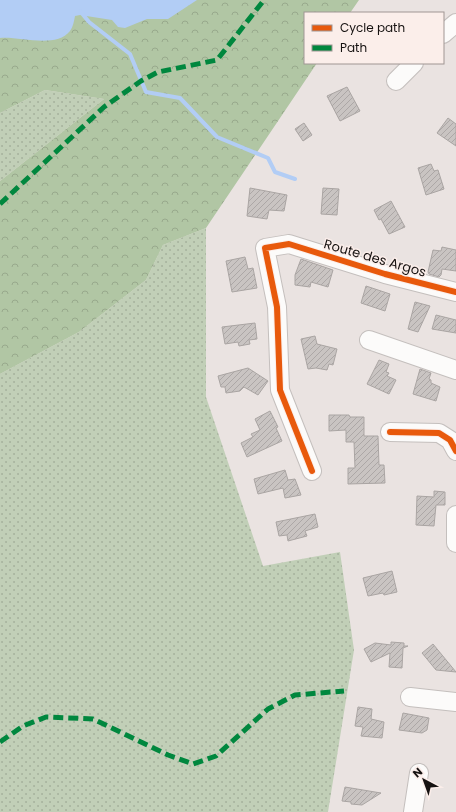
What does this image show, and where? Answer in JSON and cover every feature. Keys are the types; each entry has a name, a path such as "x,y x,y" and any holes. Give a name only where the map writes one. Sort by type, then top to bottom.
{"street":[{"path":"444,33 456,23"},
{"path":"396,81 413,64"},
{"name":"Route des Argos","path":"312,470 280,390 276,307 265,248 289,244 385,274 456,292"},
{"path":"414,291 456,300"},
{"path":"369,340 456,370"},
{"path":"390,432 439,433 450,440 456,451"},
{"path":"456,515 456,543"},
{"path":"410,697 456,702"},
{"path":"413,812 419,773"}],"green space":[{"path":"0,0 359,0 351,12 304,12 304,64 316,64 206,228 163,245 146,280 79,332 0,374 0,181 104,99 45,90 0,113"},
{"path":"45,90 104,99 0,181 0,113"},
{"path":"206,228 206,397 263,566 340,552 354,650 328,812 0,812 0,374 79,332 146,280 163,245"}],"water":[{"path":"0,0 197,0 168,19 147,19 125,28 118,27 112,20 80,15 75,16 73,26 70,31 64,36 47,41 0,38"}],"building":[{"path":"347,87 360,111 340,121 327,96"},
{"path":"448,118 456,124 456,146 437,133"},
{"path":"304,123 312,135 303,141 295,129"},
{"path":"431,164 434,171 438,170 444,189 426,195 418,168"},
{"path":"250,188 287,195 284,211 269,210 267,219 247,216"},
{"path":"323,188 339,189 337,215 321,214"},
{"path":"391,201 405,227 389,234 374,210"},
{"path":"442,247 456,250 456,271 442,269 439,277 429,274 428,272 433,250 441,251"},
{"path":"245,257 248,269 253,268 257,288 232,292 226,261"},
{"path":"301,259 333,270 328,287 311,282 310,287 295,285 295,275"},
{"path":"366,286 390,294 385,311 361,303"},
{"path":"415,302 430,306 418,332 408,329"},
{"path":"436,315 456,320 456,333 432,329"},
{"path":"255,323 257,339 249,340 250,344 239,346 238,342 225,344 222,327"},
{"path":"315,336 317,344 337,349 333,365 329,364 327,370 316,368 308,369 301,339"},
{"path":"379,360 389,364 386,372 389,373 387,376 396,380 389,394 367,384"},
{"path":"248,368 268,381 258,395 244,387 240,391 226,393 225,387 221,387 218,376"},
{"path":"420,369 431,373 429,379 431,380 431,383 440,387 436,401 413,394"},
{"path":"270,411 278,427 276,428 282,441 247,457 241,443 253,437 251,434 260,430 255,419"},
{"path":"329,415 364,417 364,436 378,436 379,465 384,465 385,483 348,484 348,468 355,468 354,442 346,442 346,430 329,431"},
{"path":"285,470 288,480 295,479 301,495 285,498 283,488 258,494 254,479"},
{"path":"434,491 445,492 445,505 436,505 434,526 416,525 417,496 434,497"},
{"path":"315,514 318,527 305,531 307,536 288,541 287,535 279,536 276,522"},
{"path":"392,571 397,592 368,596 363,578"},
{"path":"391,642 404,643 404,646 408,646 403,648 402,668 389,667 390,653 371,662 364,649 375,643 391,645"},
{"path":"433,644 456,672 436,670 422,653"},
{"path":"358,707 372,709 371,719 384,722 382,738 361,736 363,727 355,726"},
{"path":"403,713 429,718 427,730 422,733 399,730"},
{"path":"345,787 381,793 362,805 351,804 351,802 342,801"}],"waterway":[{"path":"80,11 89,22 130,54 146,92 180,98 217,137 268,158 275,172 295,179"}],"marked path":[{"path":"0,204 104,107 141,81 158,72 217,60 264,0"},
{"path":"0,742 23,726 46,717 93,719 168,755 193,764 216,756 268,709 295,695 344,691"}],"cycle path":[{"path":"312,471 280,390 277,307 265,248 289,244 385,274 456,292"},
{"path":"390,432 439,433 450,440 456,451"}]}
